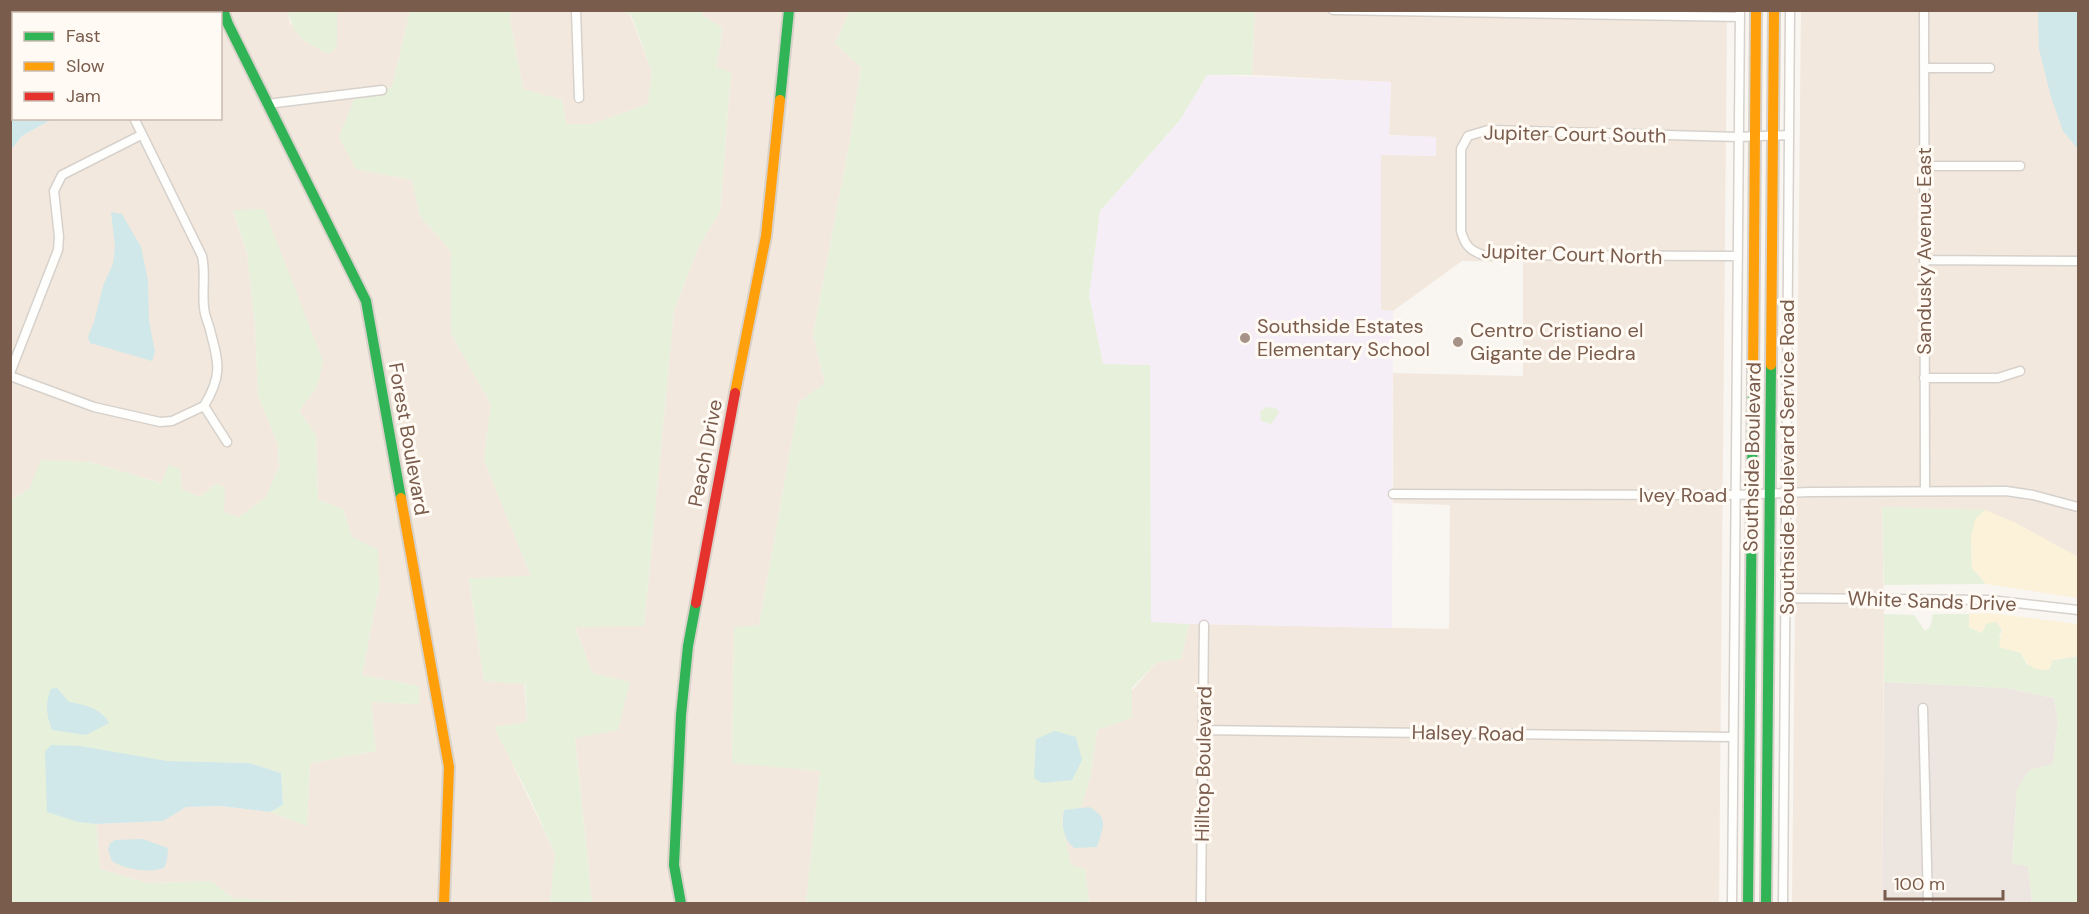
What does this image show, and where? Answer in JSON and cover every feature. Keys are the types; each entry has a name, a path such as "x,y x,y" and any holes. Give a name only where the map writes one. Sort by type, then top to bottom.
{"main road":[{"name":"Forest Boulevard","path":"224,10 228,24 267,104 366,301 449,767 444,903"},
{"name":"Peach Drive","path":"681,903 674,865 681,715 687,657 722,459 766,236 789,10"},
{"name":"Southside Boulevard","path":"1748,903 1756,10"},
{"name":"Southside Boulevard","path":"1766,903 1774,10"}],"street":[{"path":"576,10 579,98"},
{"path":"1334,10 1740,14 1732,903"},
{"name":"Southside Boulevard Service Road","path":"1783,903 1790,10"},
{"name":"Sandusky Avenue East","path":"1924,10 1925,490"},
{"path":"1925,68 1990,68"},
{"path":"267,104 382,90"},
{"path":"135,120 201,256 205,271 204,308 217,358 218,371 214,389 204,406 178,419 160,422 94,407 10,374 58,250 59,237 54,190 62,175 141,135"},
{"name":"Jupiter Court South","path":"1461,189 1461,149 1468,136 1488,130 1738,138 1789,135"},
{"path":"1924,166 2020,166"},
{"name":"Jupiter Court North","path":"1461,189 1461,231 1464,242 1471,250 1483,255 1738,256"},
{"path":"1924,260 2079,261"},
{"path":"1924,378 1998,378 2020,371"},
{"path":"204,406 227,442"},
{"name":"Ivey Road","path":"1393,494 1735,495 1925,490 2006,491 2033,495 2079,507"},
{"name":"White Sands Drive","path":"1786,598 2004,601 2079,610"},
{"name":"Hilltop Boulevard","path":"1201,903 1204,625"},
{"path":"1923,708 1928,903"},
{"name":"Halsey Road","path":"1203,730 1733,737"}],"shaded area":[{"path":"511,10 623,10 630,15 652,71 648,104 593,124 566,124 562,100 523,89 510,20"},
{"path":"288,11 290,24 337,46 337,11 410,11 392,87 355,100 356,169 412,180 420,216 451,251 451,334 491,404 484,460 531,576 469,579 484,681 524,683 527,722 495,727 555,854 550,903 296,903 233,898 211,881 147,883 100,869 96,824 163,821 186,807 221,806 270,812 307,826 310,763 376,751 371,702 418,704 419,686 362,675 379,587 352,537 343,509 318,500 316,435 299,411 317,387 264,209 233,211 247,253 255,323 258,396 278,444 279,467 266,497 239,517 224,512 217,483 200,497 182,489 180,470 169,466 162,483 90,462 30,488 11,501 11,150 22,136 49,120 222,120 222,12 34,12"},
{"path":"703,11 850,11 835,43 861,67 850,140 813,335 825,384 799,402 759,625 734,628 732,762 820,771 806,903 592,903 575,737 630,682 592,673 575,626 644,626 674,310 699,246 720,211 731,73 716,69 723,28 702,15"},
{"path":"1255,11 1727,11 1719,903 1089,903 1085,869 1071,866 1062,822 1090,779 1097,730 1157,662 1181,659 1189,624 1449,629 1450,505 1393,503 1393,373 1523,376 1523,262 1462,261 1393,311 1381,310 1381,154 1435,156 1436,137 1389,135 1391,82 1252,75"},
{"path":"1801,11 2078,11 2078,557 2060,548 1882,507 1884,614 1882,903 1792,904"},
{"name":"Southside Estates Elementary School","path":"1207,75 1391,82 1389,135 1436,137 1436,156 1381,155 1381,310 1393,311 1392,628 1151,623 1150,366 1103,364 1089,296 1100,211 1180,120"},
{"path":"1884,682 2006,688 2054,698 2058,722 2053,765 2030,770 2017,789 2012,863 2028,865 2032,903 1882,904"}],"green space":[{"path":"288,11 337,11 337,47 329,54 307,42 293,27"},
{"path":"410,11 511,11 510,20 523,89 562,100 566,124 593,124 648,104 652,71 631,15 623,11 703,11 702,15 723,28 716,68 731,72 720,211 699,246 674,310 644,626 575,627 592,673 630,682 618,730 575,738 592,903 550,903 555,854 494,727 527,722 525,684 484,681 469,578 531,576 484,460 491,404 451,334 451,251 420,216 412,180 356,169 339,137 354,99 392,87"},
{"path":"850,11 1255,11 1252,75 1207,75 1180,120 1100,211 1089,296 1103,364 1150,365 1151,622 1189,624 1181,659 1157,662 1132,688 1132,718 1097,730 1090,779 1081,808 1064,810 1062,822 1071,865 1085,869 1089,903 806,903 820,771 732,763 734,627 759,625 799,402 825,383 813,335 850,140 861,67 835,43"},
{"path":"264,209 323,361 317,387 299,411 316,435 318,500 343,509 352,537 378,550 379,587 362,675 419,686 419,704 371,702 376,751 310,763 307,826 270,812 283,805 281,773 249,763 167,761 78,822 96,824 100,869 147,883 211,881 233,898 296,903 11,904 11,501 30,488 41,460 90,462 161,483 169,465 180,469 182,489 200,497 217,483 225,488 224,512 239,517 266,497 279,467 278,444 258,396 255,323 247,253 233,210"},
{"path":"1267,407 1276,408 1279,413 1271,424 1261,421 1260,411"},
{"path":"1882,507 1985,510 1975,519 1971,539 1972,568 1986,584 1884,585"},
{"path":"1884,614 1914,615 1925,631 1930,627 1933,614 1969,614 1969,627 1982,633 1986,624 1996,621 2002,629 1999,637 2021,653 2027,665 2078,656 2078,903 2032,903 2028,866 2012,864 2017,789 2030,770 2053,764 2058,722 2054,698 2006,688 1884,682"}],"sand":[{"path":"1985,510 2016,523 2078,557 2078,598 1986,584 1972,568 1971,538 1975,519"},
{"path":"1990,613 2078,624 2078,656 2053,660 2049,670 2032,667 2021,653 1999,647 2002,629 1996,622 1986,624 1982,633 1969,627 1969,614"}],"water":[{"path":"11,10 34,11 12,12 12,120 49,120 22,136 11,150"},
{"path":"2038,11 2078,11 2078,149 2063,131 2051,97 2039,49"},
{"path":"111,212 122,214 141,247 148,280 149,321 155,352 152,361 90,343 88,337 103,286 113,264 115,247"},
{"path":"57,688 69,702 97,711 109,723 86,735 52,730 47,714 47,704 51,689"},
{"path":"1055,731 1076,737 1082,760 1072,780 1042,783 1034,778 1036,739"},
{"path":"51,745 80,746 167,761 249,763 281,773 283,805 270,812 221,806 186,807 163,821 96,824 78,822 47,812 45,752"},
{"path":"1089,807 1100,815 1103,824 1097,847 1074,848 1067,840 1064,831 1064,810"},
{"path":"143,839 168,848 164,868 138,870 112,861 108,850 110,843 115,840"}],"traffic: fast":[{"path":"223,10 366,301 401,498"},
{"path":"780,100 789,10"},
{"path":"1766,904 1771,365"},
{"path":"1748,904 1753,381"},
{"path":"681,904 674,865 681,715 688,646 696,603"}],"traffic: slow":[{"path":"1753,381 1756,10"},
{"path":"1771,365 1774,10"},
{"path":"735,393 766,236 780,100"},
{"path":"401,498 449,767 444,904"}],"traffic: jam":[{"path":"696,603 735,393"}],"place":[{"name":"Southside Estates Elementary School","path":"1245,338"},
{"name":"Centro Cristiano el Gigante de Piedra","path":"1458,342"}]}
